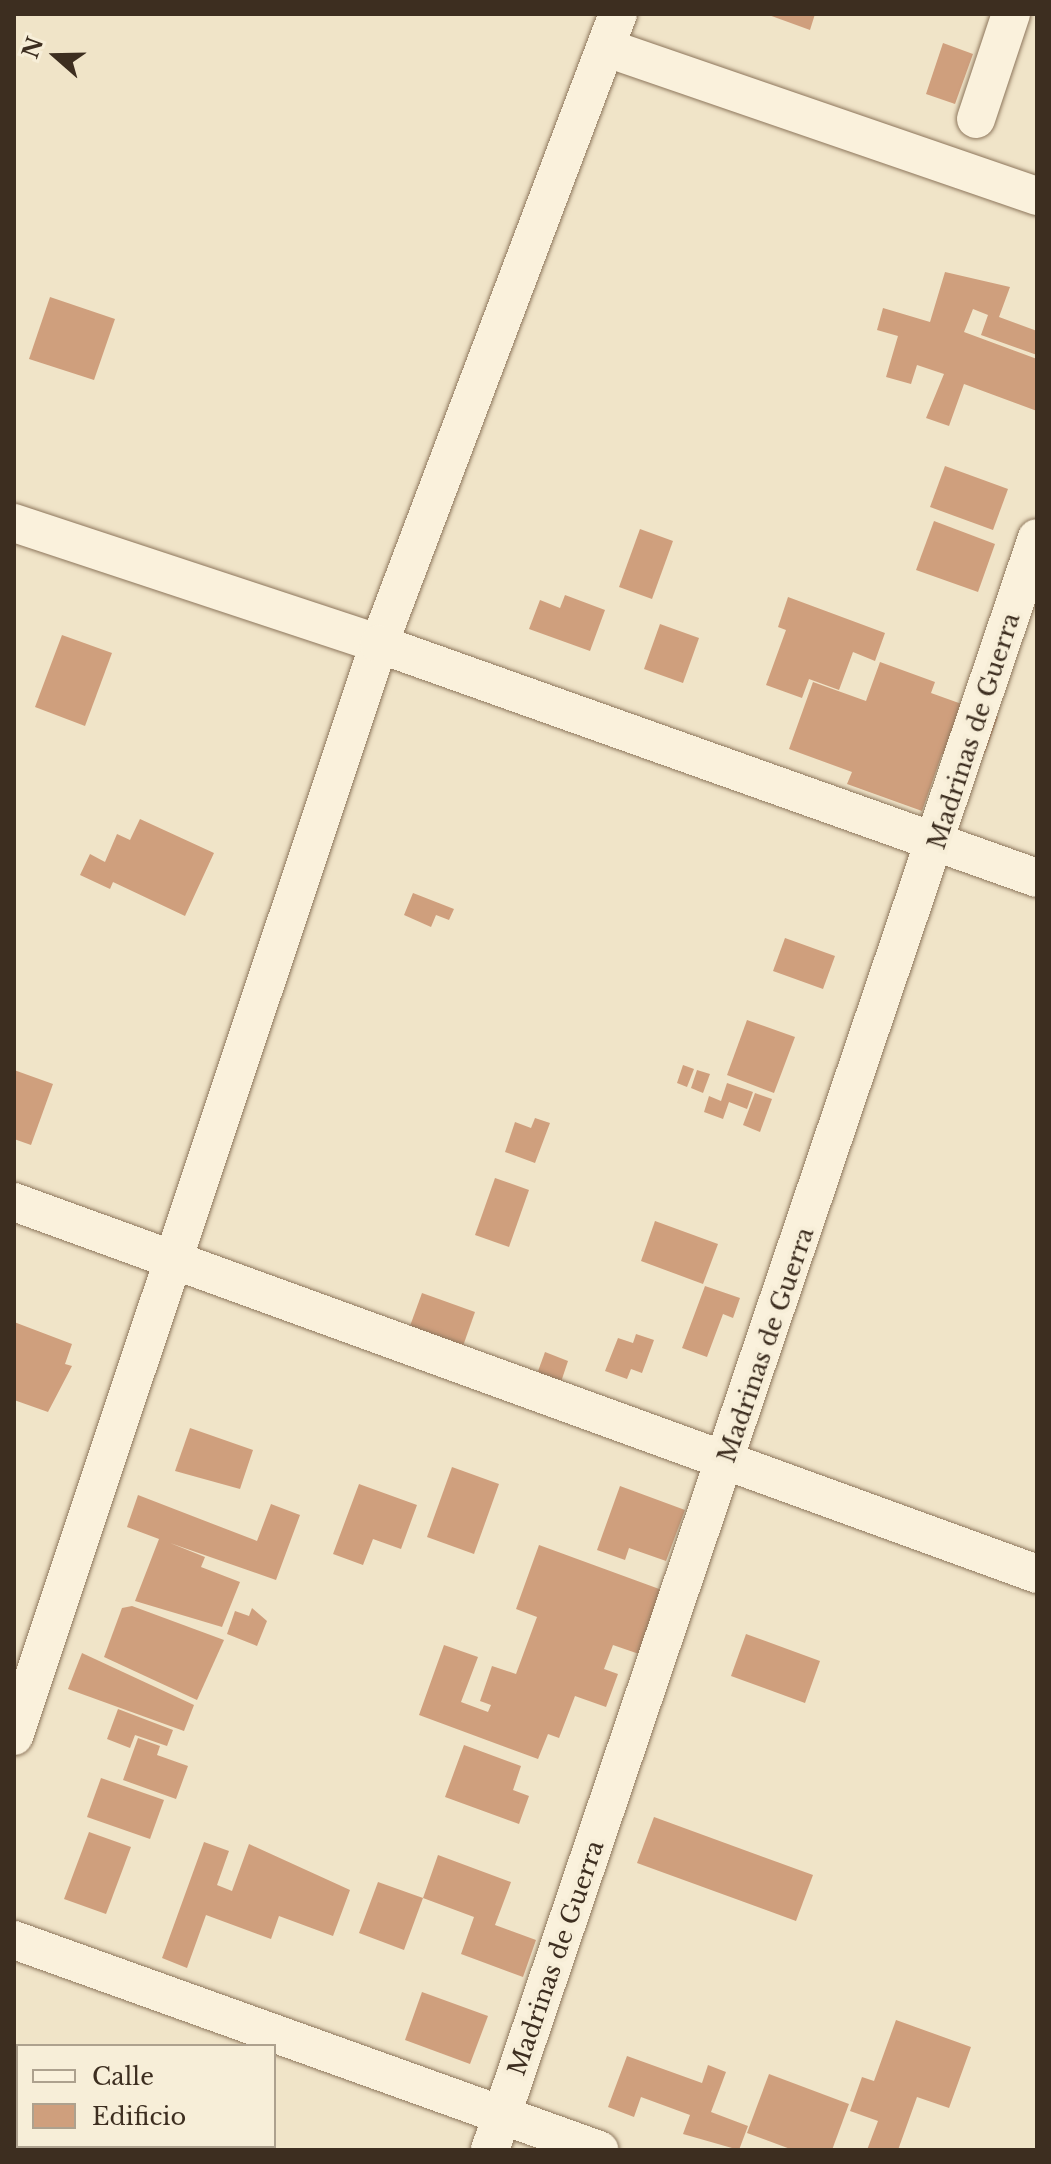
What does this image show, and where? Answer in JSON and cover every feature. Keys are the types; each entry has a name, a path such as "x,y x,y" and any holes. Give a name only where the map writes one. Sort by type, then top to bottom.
{"street":[{"path":"976,119 1011,14"},
{"path":"14,1736 176,1263 379,644 483,358 613,31 1037,196"},
{"path":"14,523 379,644 1037,878"},
{"name":"Madrinas de Guerra","path":"496,2134 937,843 1037,538"},
{"path":"14,1202 1037,1574"},
{"path":"14,1940 272,2044"},
{"path":"276,2045 496,2134 599,2150"}],"building":[{"path":"766,14 815,14 810,30"},
{"path":"943,43 973,54 955,104 926,94"},
{"path":"945,272 1010,287 999,317 1037,331 1037,355 981,335 988,315 973,309 964,332 1037,359 1037,411 964,384 949,426 926,418 944,374 917,365 911,384 886,377 898,336 877,330 883,308 930,322"},
{"path":"50,297 115,319 94,380 29,359"},
{"path":"945,466 1008,489 993,530 930,507"},
{"path":"934,521 995,544 978,592 916,570"},
{"path":"640,529 673,541 652,599 619,587"},
{"path":"565,595 605,610 590,651 529,629 540,600 560,608"},
{"path":"788,597 885,633 875,661 853,652 839,690 809,679 802,698 766,685 786,630 778,627"},
{"path":"660,624 699,638 683,683 644,669"},
{"path":"62,635 112,653 85,726 35,707"},
{"path":"880,662 935,682 931,693 998,717 985,753 974,749 968,764 942,754 922,811 847,784 852,772 789,749 813,682 866,701"},
{"path":"140,819 214,853 185,916 113,882 110,889 80,875 90,854 105,862 117,834 130,840"},
{"path":"413,893 454,909 449,920 436,915 431,927 404,915"},
{"path":"785,938 835,956 823,989 773,971"},
{"path":"747,1020 795,1037 774,1093 727,1075"},
{"path":"683,1065 694,1069 687,1087 677,1083"},
{"path":"14,1070 53,1084 31,1145 14,1139"},
{"path":"697,1070 710,1074 703,1093 691,1088"},
{"path":"727,1083 753,1092 747,1109 729,1102 723,1119 704,1112 709,1096 721,1101"},
{"path":"755,1093 772,1099 760,1132 743,1125"},
{"path":"535,1118 550,1123 535,1163 505,1152 515,1122 531,1128"},
{"path":"495,1178 529,1190 509,1247 475,1235"},
{"path":"655,1221 718,1244 703,1284 641,1261"},
{"path":"705,1286 740,1298 733,1318 723,1314 707,1357 682,1348"},
{"path":"422,1293 475,1312 463,1346 410,1326"},
{"path":"14,1322 72,1344 65,1364 72,1366 48,1412 14,1400"},
{"path":"636,1334 654,1340 642,1373 631,1369 627,1379 605,1371 618,1338 633,1343"},
{"path":"545,1352 568,1361 561,1382 537,1374"},
{"path":"190,1428 253,1450 240,1489 175,1471"},
{"path":"452,1467 499,1484 474,1554 427,1537"},
{"path":"359,1484 417,1505 401,1549 373,1539 363,1565 333,1554"},
{"path":"620,1486 685,1510 666,1561 629,1548 625,1560 597,1550"},
{"path":"138,1495 257,1541 271,1504 300,1515 276,1580 170,1543 205,1557 201,1567 240,1582 222,1627 135,1601 159,1539 127,1527"},
{"path":"539,1545 662,1590 639,1654 613,1645 604,1669 618,1674 606,1707 575,1696 559,1738 548,1734 538,1759 419,1715 444,1645 478,1657 461,1702 488,1712 491,1705 480,1701 492,1666 516,1674 537,1617 516,1609"},
{"path":"132,1606 224,1640 197,1700 104,1657 122,1608"},
{"path":"252,1608 267,1621 257,1646 227,1634 235,1611 249,1616"},
{"path":"746,1634 820,1661 805,1703 731,1676"},
{"path":"82,1653 194,1705 184,1731 68,1689"},
{"path":"118,1709 173,1730 167,1746 135,1735 130,1748 107,1739"},
{"path":"138,1738 160,1746 157,1755 188,1766 176,1799 123,1780"},
{"path":"464,1745 521,1766 513,1790 529,1796 519,1824 445,1797"},
{"path":"101,1778 164,1800 150,1839 87,1817"},
{"path":"654,1817 813,1875 796,1921 637,1863"},
{"path":"89,1832 131,1847 106,1914 64,1899"},
{"path":"204,1842 229,1851 217,1885 232,1891 249,1844 350,1890 333,1936 279,1916 271,1939 206,1915 187,1968 162,1958"},
{"path":"438,1855 511,1882 495,1925 536,1940 523,1977 461,1954 474,1917 423,1898"},
{"path":"378,1882 423,1898 404,1950 359,1933"},
{"path":"422,1992 488,2016 470,2064 405,2040"},
{"path":"896,2020 971,2047 949,2108 917,2097 898,2150 867,2150 878,2121 850,2111 862,2077 874,2081"},
{"path":"14,2054 16,2110 14,2110"},
{"path":"627,2056 702,2083 708,2065 726,2072 711,2112 748,2126 739,2150 683,2134 690,2115 641,2097 634,2117 608,2107"},
{"path":"769,2074 849,2104 832,2150 793,2150 747,2133"},
{"path":"110,2148 158,2148 110,2150"}]}
